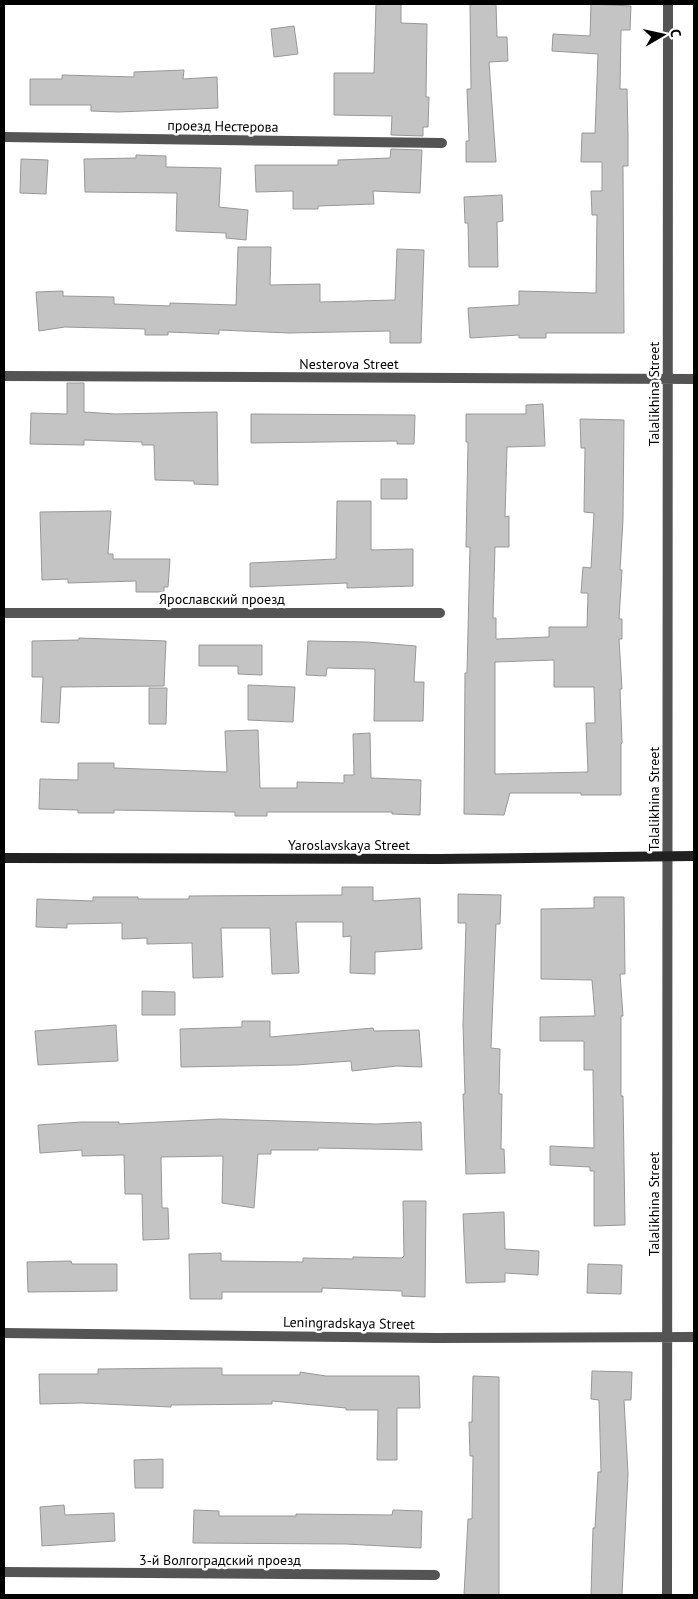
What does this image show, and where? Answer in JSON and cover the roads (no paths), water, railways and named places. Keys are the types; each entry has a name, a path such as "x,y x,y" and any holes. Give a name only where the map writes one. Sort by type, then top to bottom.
{"street":[{"name":"Talalikhina Street","path":"667,1595 668,4"},
{"name":"проезд Нестерова","path":"4,137 442,143"},
{"name":"Nesterova Street","path":"4,376 694,379"},
{"name":"Ярославский проезд","path":"4,613 440,613"},
{"name":"Yaroslavskaya Street","path":"4,858 694,856"},
{"name":"Leningradskaya Street","path":"4,1332 436,1338 694,1337"},
{"name":"3-й Волгоградский проезд","path":"4,1572 435,1576"}]}
